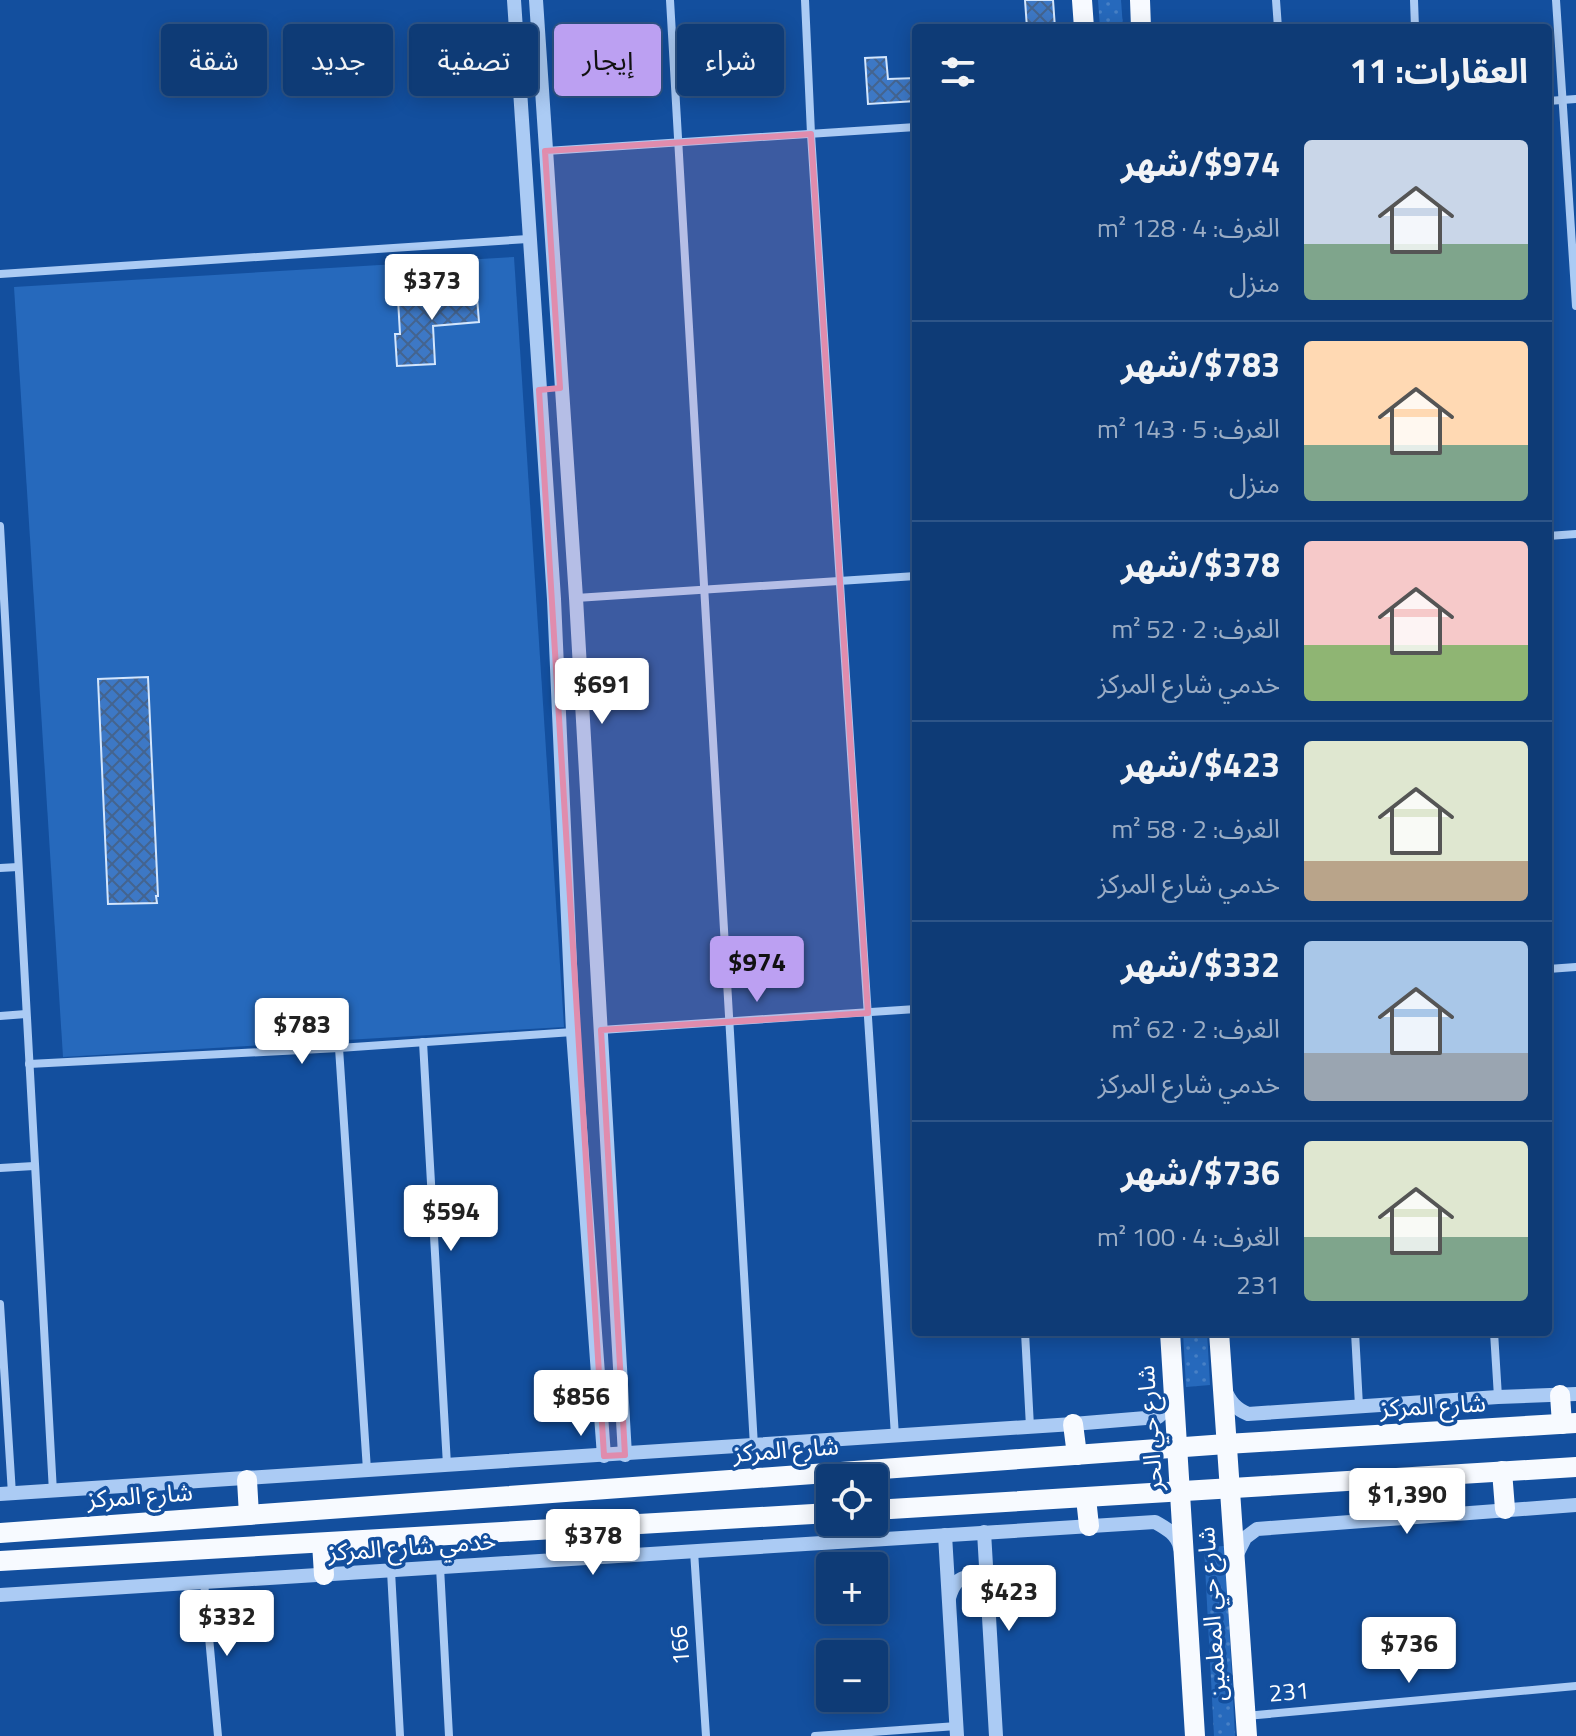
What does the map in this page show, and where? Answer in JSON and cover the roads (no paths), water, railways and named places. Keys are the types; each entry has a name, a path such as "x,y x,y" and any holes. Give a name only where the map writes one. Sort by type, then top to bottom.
{"main road":[{"path":"1082,0 1084,24"},
{"path":"1140,0 1141,24"},
{"name":"شارع حي الحر","path":"1170,1336 1182,1521"},
{"path":"1219,1336 1229,1488"},
{"path":"1568,1395 1569,1423"},
{"name":"شارع المركز","path":"0,1533 1226,1444 1569,1423"},
{"path":"1073,1424 1077,1455"},
{"path":"888,1509 1576,1467"},
{"path":"1502,1471 1505,1509"},
{"path":"247,1480 249,1515"},
{"name":"شارع حي المعلمين","path":"1229,1488 1246,1726"},
{"path":"1086,1498 1089,1526"},
{"path":"0,1561 816,1514"},
{"name":"شارع حي المعلمين","path":"1182,1521 1195,1736"},
{"path":"322,1543 324,1575"}],"street":[{"path":"514,0 554,599 573,1032 604,1456"},
{"path":"536,0 576,598 625,1455"},
{"path":"670,0 754,1446"},
{"path":"805,0 895,1436"},
{"path":"1276,0 1278,24"},
{"path":"1414,0 1415,24"},
{"path":"1556,0 1576,306"},
{"path":"1552,101 1576,99"},
{"path":"545,151 912,127"},
{"path":"0,274 528,239"},
{"path":"539,390 560,388"},
{"path":"0,526 5,712 18,867 53,1492"},
{"path":"1552,536 1576,534"},
{"path":"576,598 912,576"},
{"path":"0,868 18,867"},
{"path":"1552,969 1576,967"},
{"path":"601,1030 912,1009"},
{"path":"0,1016 26,1014"},
{"path":"29,1064 573,1032"},
{"path":"423,1042 447,1466"},
{"path":"339,1048 367,1472"},
{"path":"0,1168 34,1166"},
{"path":"0,1304 6,1494 1030,1428 1158,1417 1166,1410 1173,1396 1173,1388"},
{"path":"1025,1336 1030,1428"},
{"path":"1355,1336 1359,1406"},
{"path":"1494,1336 1498,1397"},
{"path":"1222,1384 1229,1400 1238,1410 1248,1414 1568,1395"},
{"path":"1235,1569 1237,1551 1245,1538 1257,1529 1576,1505"},
{"name":"خدمي شارع المركز","path":"0,1595 1155,1522 1167,1528 1179,1543 1184,1566"},
{"path":"984,1532 996,1736"},
{"path":"815,1736 957,1731 945,1535"},
{"name":"166","path":"694,1551 706,1736"},
{"path":"440,1567 449,1736"},
{"path":"391,1571 400,1736"},
{"path":"949,1601 953,1586 966,1577 982,1583 988,1595"},
{"path":"204,1582 218,1736"},
{"name":"231","path":"1246,1726 1576,1686"}]}
